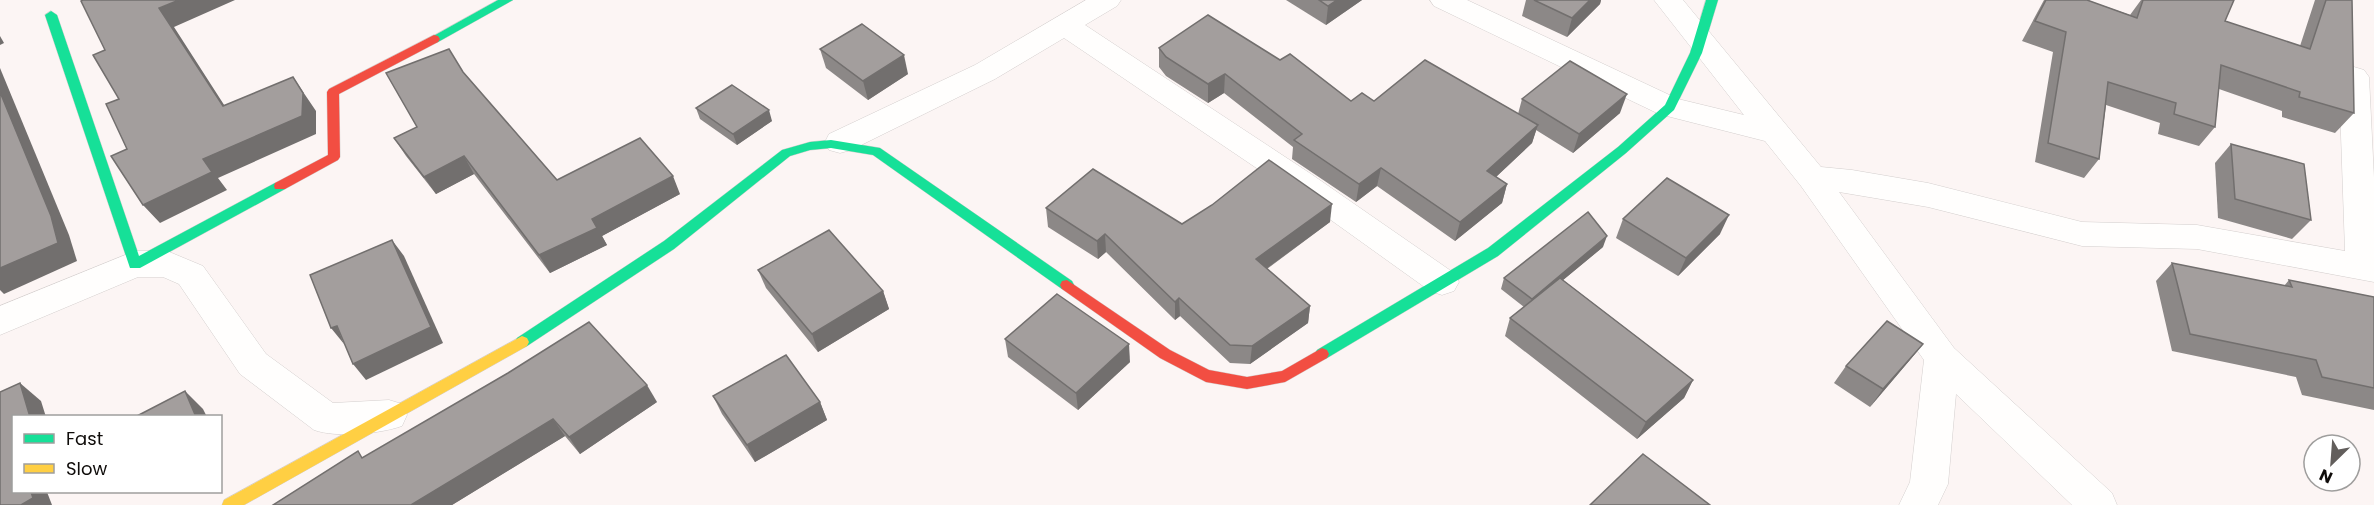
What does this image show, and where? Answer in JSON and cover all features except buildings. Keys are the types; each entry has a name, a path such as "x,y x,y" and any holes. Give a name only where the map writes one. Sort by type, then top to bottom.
{"street":[{"path":"0,321 135,264 333,157 333,92 507,0"},
{"path":"840,142 985,72 1107,0"},
{"path":"1444,0 1670,107 1776,133"},
{"path":"1668,0 1812,178 1942,358 2098,505"},
{"path":"230,505 431,391 511,350 669,245 786,153 809,145 840,142 876,151 1165,354 1206,376 1247,383 1285,376 1493,252 1622,150 1670,107 1700,40 1712,0"},
{"path":"51,15 135,264"},
{"path":"1065,24 1300,182 1442,282"},
{"path":"1812,178 1852,182 1928,195 2082,234 2197,237 2368,267 2354,77"},
{"path":"135,264 167,264 191,275 253,364 327,418 389,415"},
{"path":"1918,505 1929,484 1942,358"}],"traffic: fast":[{"path":"434,39 507,0"},
{"path":"1322,354 1493,252 1622,150 1670,107 1696,53 1712,0"},
{"path":"51,15 135,264 280,186"},
{"path":"522,342 669,245 786,153 810,146 831,144 876,151 1067,285"}],"traffic: slow":[{"path":"230,505 522,342"}],"traffic: jam":[{"path":"280,186 334,157 333,92 434,39"},
{"path":"1067,285 1165,354 1206,376 1247,383 1285,376 1322,354"}]}
